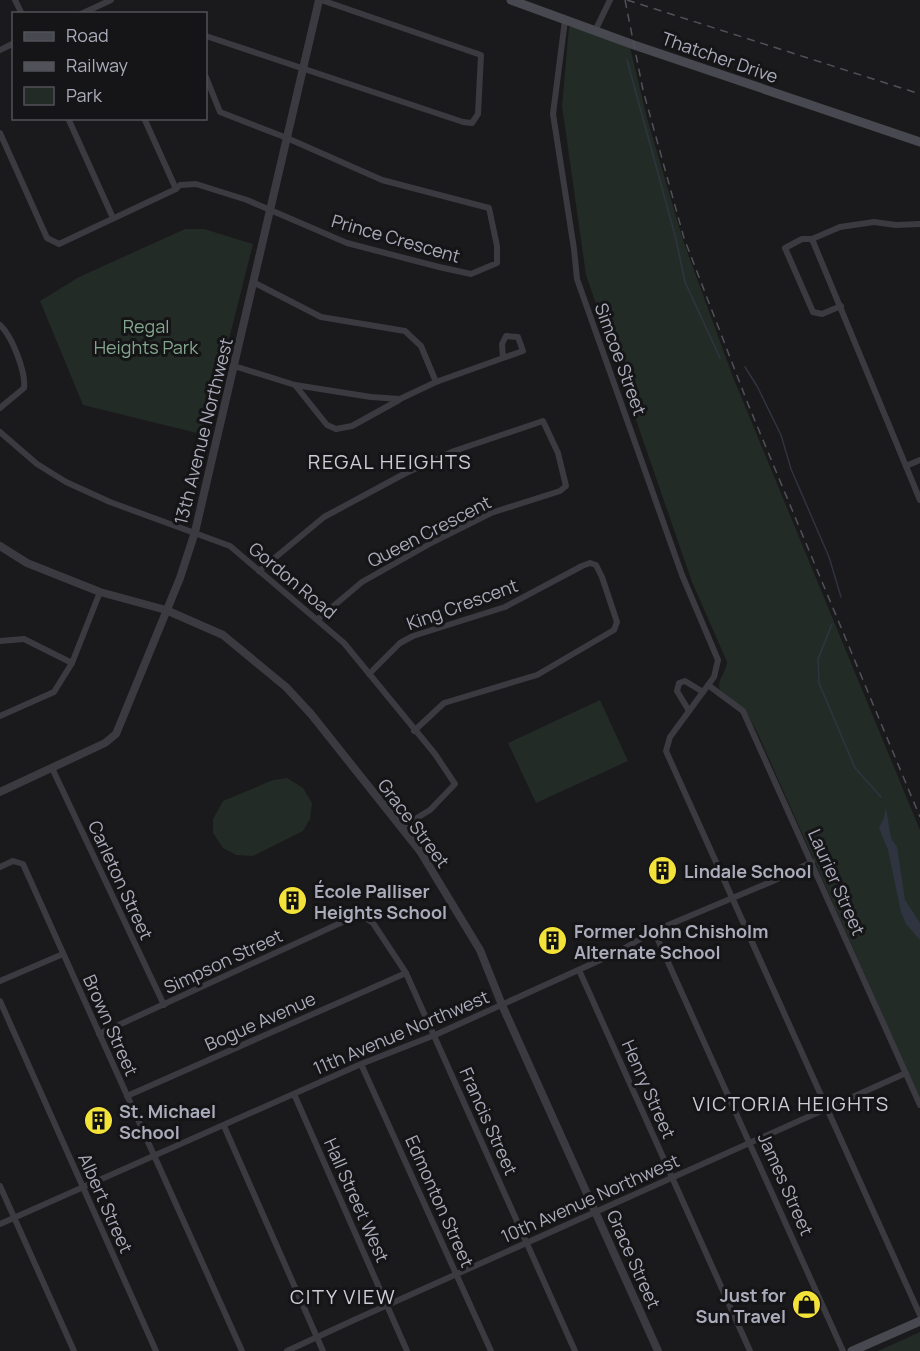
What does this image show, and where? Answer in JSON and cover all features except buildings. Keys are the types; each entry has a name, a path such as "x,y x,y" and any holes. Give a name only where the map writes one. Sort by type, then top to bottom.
{"main road":[{"name":"Thatcher Drive","path":"511,0 920,142"},
{"path":"852,1351 920,1321"}],"street":[{"path":"96,10 111,0"},
{"path":"207,36 463,122 472,123 478,114 481,55 320,0"},
{"name":"13th Avenue Northwest","path":"0,792 105,743 116,734 180,578 195,532 302,68 320,0"},
{"path":"595,31 610,0"},
{"name":"Simcoe Street","path":"565,20 553,114 577,279 682,575 718,660 714,677 670,737 666,751 920,1315"},
{"path":"207,79 220,112 287,138"},
{"path":"69,120 113,218"},
{"path":"145,120 176,189"},
{"path":"0,133 47,238 59,244 176,189 180,184 196,184 247,200 270,210"},
{"name":"Prince Crescent","path":"270,210 347,243 439,267 471,274 497,263 497,246 489,208 382,180 287,138"},
{"path":"841,306 822,314 813,312 785,248 802,239 812,239 840,227 874,222 896,225 920,224"},
{"path":"812,239 920,500"},
{"path":"253,282 321,317 405,331 421,346 436,382"},
{"path":"0,325 15,351 25,379 24,388 0,408"},
{"path":"295,385 327,425 336,429 352,426 436,382 503,358"},
{"path":"234,366 295,385 371,397 400,399"},
{"name":"Queen Crescent","path":"259,571 324,517 404,474 454,451 543,421 558,453 566,486 560,491 491,513 399,561 362,582 318,620"},
{"name":"Gordon Road","path":"0,432 37,464 66,482 110,502 230,546 344,643 435,754 455,784 430,810 402,827"},
{"path":"906,466 920,460"},
{"name":"Grace Street","path":"0,546 27,563 100,592 166,610 223,635 286,687 310,714 420,851 480,950 502,1005 658,1351"},
{"name":"King Crescent","path":"369,674 400,643 413,636 505,607 590,562 596,565 617,622 614,630 537,675 444,703 414,731"},
{"path":"0,716 54,692 72,663 100,592"},
{"path":"0,641 24,639 72,663"},
{"path":"689,711 677,691 679,683 685,681 703,692"},
{"name":"Laurier Street","path":"708,685 743,711 920,1105"},
{"name":"Carleton Street","path":"52,768 164,1005"},
{"name":"Brown Street","path":"0,867 13,861 23,864 242,1351"},
{"name":"11th Avenue Northwest","path":"0,1224 361,1064 435,1035 618,952 654,931 812,862"},
{"name":"Simpson Street","path":"99,1034 360,914"},
{"name":"Francis Street","path":"360,914 373,923 406,973 575,1351"},
{"name":"James Street","path":"654,931 751,1142 843,1351"},
{"path":"0,981 63,954"},
{"name":"Henry Street","path":"579,970 750,1351"},
{"name":"Bogue Avenue","path":"127,1096 406,973"},
{"name":"Albert Street","path":"0,1001 156,1351"},
{"name":"Edmonton Street","path":"361,1064 491,1351"},
{"name":"10th Avenue Northwest","path":"287,1351 906,1073"},
{"name":"Hall Street West","path":"294,1094 406,1351"},
{"path":"224,1126 323,1351"},
{"path":"0,1186 74,1351"}],"green space":[{"path":"574,26 630,47 647,118 683,240 733,377 920,830 920,1099 758,734 746,711 720,690 719,683 727,662 692,582 586,275 562,106 569,27"},
{"name":"Regal Heights Park","path":"185,229 204,229 253,244 205,435 83,405 40,301 79,277"},
{"path":"600,700 628,761 536,803 508,743"},
{"path":"287,778 303,788 312,803 310,819 303,831 253,856 236,855 223,848 213,833 213,819 223,801 273,780"},
{"path":"920,1332 920,1351 878,1351"}],"water":[{"path":"886,808 891,838 897,847 905,900 920,923 920,940 906,924 901,912 888,850 879,828"}],"waterway":[{"path":"627,60 676,239 685,282 720,358"},
{"path":"745,367 781,435 791,469 829,557 841,597"},
{"path":"832,624 818,659 819,683 855,768 881,797"}],"railway":[{"path":"625,0 643,90 684,238 748,404 920,817"},
{"path":"627,0 920,94"}],"place":[{"name":"Lindale School","path":"663,871"},
{"name":"École Palliser Heights School","path":"293,901"},
{"name":"Former John Chisholm Alternate School","path":"553,941"},
{"name":"St. Michael School","path":"98,1121"},
{"name":"Just for Sun Travel","path":"807,1305"}],"district":[{"name":"REGAL HEIGHTS","path":"390,461"},
{"name":"VICTORIA HEIGHTS","path":"791,1103"},
{"name":"CITY VIEW","path":"343,1296"}]}
